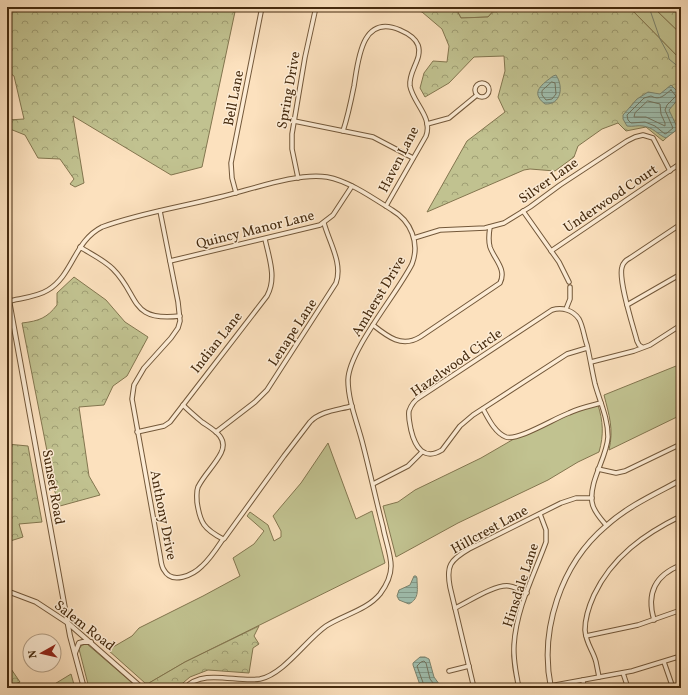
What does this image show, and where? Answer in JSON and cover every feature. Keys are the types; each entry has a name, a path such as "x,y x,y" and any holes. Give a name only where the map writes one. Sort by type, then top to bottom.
{"street":[{"name":"Bell Lane","path":"236,193 232,178 231,163 262,7"},
{"name":"Spring Drive","path":"298,178 292,149 292,134 316,7"},
{"name":"Haven Lane","path":"344,131 363,43 366,38 374,31 386,27 396,28 413,37 419,48 410,76 410,86 425,115 427,124 426,136 386,206"},
{"path":"427,124 449,118 476,94 476,88 479,84 485,84 489,87 487,96 480,97 476,94"},
{"path":"294,121 375,138 413,158"},
{"name":"Silver Lane","path":"414,238 440,230 490,227 506,221 635,136 643,135 653,138 670,171"},
{"name":"Underwood Court","path":"551,251 681,164"},
{"name":"Amherst Drive","path":"9,301 33,296 45,292 53,287 60,279 80,247 89,236 102,227 160,211 298,178 314,176 326,177 352,186 400,216 406,221 412,231 415,253 412,264 405,278 373,325 355,356 350,369 348,381 352,406 373,484 391,566 390,575 385,587 370,603 324,628 281,668 269,676 253,679 222,677 210,678 193,682 185,688"},
{"name":"Quincy Manor Lane","path":"170,261 265,239 324,223 335,213 352,186"},
{"name":"Anthony Drive","path":"160,211 178,302 180,316 179,324 176,331 144,368 134,385 132,402 164,571 171,576 178,578 198,570 224,539 312,420 323,413 352,406"},
{"path":"523,211 551,251 569,282"},
{"name":"Lenape Lane","path":"216,432 257,400 267,390 336,283 338,275 337,262 324,223"},
{"path":"642,347 637,341 627,305 621,273 623,264 681,224"},
{"path":"373,325 396,340 404,342 412,341 500,283 502,272 491,250 489,241 490,227"},
{"name":"Indian Lane","path":"137,432 164,426 170,422 270,289 273,278 265,239"},
{"path":"80,247 115,270 138,306 144,312 155,316 180,316"},
{"path":"627,305 681,274"},
{"path":"570,287 570,299 566,309 572,312 578,319 582,328 596,387 607,424 607,442 598,469 592,498 594,509 606,525"},
{"name":"Sunset Road","path":"7,289 68,623 84,688"},
{"name":"Hazelwood Circle","path":"422,452 415,443 409,421 410,408 416,400 552,310 556,308 566,309"},
{"path":"591,362 627,354 650,345 681,325"},
{"path":"373,484 408,466 422,452 433,454 442,450 464,422 567,354 587,348"},
{"path":"483,409 492,424 501,434 509,438 524,434 568,413 602,403"},
{"path":"183,406 216,432 223,441 223,450 198,487 196,493 202,523 208,530 223,539"},
{"path":"598,469 616,473 625,471 681,444"},
{"path":"681,480 641,501 606,525 578,555 568,573 557,599 552,619 548,639 550,687 623,673 681,656"},
{"name":"Hillcrest Lane","path":"474,688 448,577 448,568 453,560 469,549 540,514 572,499 592,498"},
{"name":"Hinsdale Lane","path":"519,688 515,667 514,645 518,618 546,542 546,530 540,514"},
{"path":"599,677 596,662 586,636 585,625 588,608 599,585 620,557 638,541 681,516"},
{"path":"654,620 650,604 655,585 663,574 681,565"},
{"path":"455,608 487,592 501,587 510,586 527,593"},
{"name":"Salem Road","path":"7,591 36,602 68,623 142,688"},
{"path":"586,636 638,625 681,610"},
{"path":"75,656 79,643 91,642"},
{"path":"664,662 673,688"},
{"path":"449,672 469,666"},
{"path":"623,673 628,688"},
{"path":"583,680 584,688"}],"green space":[{"path":"7,7 236,7 202,167 171,175 73,116 84,183 75,187 70,184 74,179 60,159 38,158 25,135 10,129 8,120 24,119 14,76 7,71"},
{"path":"405,7 455,7 461,18 488,17 497,7 629,7 681,60 681,124 663,141 646,127 626,131 618,123 602,129 578,146 574,157 555,171 524,170 427,212 467,141 505,112 498,97 505,71 504,56 474,57 449,83 425,97 420,88 424,73 433,61 447,62 449,46 442,29 422,12"},
{"path":"455,7 497,7 488,17 461,18"},
{"path":"629,7 653,7 681,34 681,60"},
{"path":"653,7 681,7 681,34"},
{"path":"74,277 106,300 125,322 148,337 127,376 113,386 104,405 79,407 89,476 100,495 60,506 55,492 22,323 38,320 50,313 57,305 57,293"},
{"path":"681,364 681,415 609,450 611,429 604,395"},
{"path":"598,405 602,428 602,440 599,452 578,462 548,480 458,523 396,557 383,506 398,502 415,490 481,458 519,436 563,415"},
{"path":"328,443 356,519 372,511 385,563 185,662 149,683 145,683 108,650 132,636 139,628 240,576 233,558 254,544 264,531 247,516 250,512 268,525 274,541 281,537 281,531 273,516 301,483"},
{"path":"7,444 28,446 42,522 19,524 23,537 7,542"},
{"path":"259,626 254,636 259,644 253,648 249,673 208,670 190,677 177,688 154,688 149,683 185,662"},
{"path":"87,644 138,688 89,688 79,649 82,645"},
{"path":"7,663 20,682 7,687"},
{"path":"71,674 75,688 48,688"}],"water":[{"path":"556,75 560,85 560,94 555,102 545,104 538,96 539,88"},
{"path":"671,85 679,93 680,97 669,110 678,129 666,138 653,129 647,127 627,126 623,119 623,115 637,99 648,92 660,94"},
{"path":"414,576 417,578 417,593 413,602 409,604 399,600 397,596 399,590 410,585"},
{"path":"420,657 429,659 434,677 442,688 421,688 413,665 413,663"}],"waterway":[{"path":"649,7 660,39 669,59 681,69"}]}
